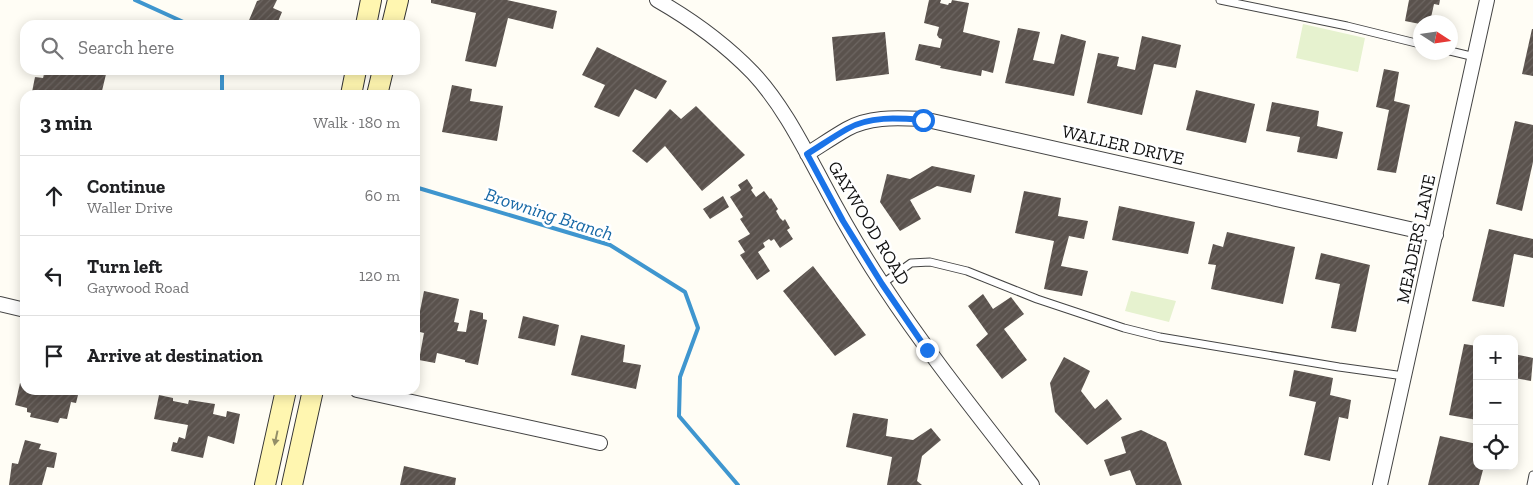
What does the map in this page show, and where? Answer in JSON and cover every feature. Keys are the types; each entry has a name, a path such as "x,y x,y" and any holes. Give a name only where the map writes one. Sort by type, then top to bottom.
{"main road":[{"path":"367,20 372,0"},
{"path":"393,20 398,0"},
{"path":"352,90 355,75"},
{"path":"378,90 382,75"},
{"path":"265,485 285,395"},
{"path":"292,485 312,395"}],"street":[{"name":"GAYWOOD ROAD","path":"658,0 712,35 753,74 777,103 843,221 882,284 927,350 1032,485"},
{"name":"MEADERS LANE","path":"1380,485 1487,0"},
{"name":"WALLER DRIVE","path":"807,154 848,128 873,120 898,118 923,120 1436,235"},
{"path":"0,304 20,309"},
{"path":"379,395 600,443"}],"lane":[{"path":"1220,0 1347,26 1413,42"},
{"path":"1458,53 1475,57"},
{"path":"882,284 911,263 930,262 967,271 1037,299 1124,328 1160,337 1404,376"},
{"path":"1531,485 1533,475"}],"green space":[{"path":"1303,24 1365,38 1358,72 1296,58"},
{"path":"1131,291 1176,301 1169,322 1125,311"}],"building":[{"path":"277,0 273,8 282,12 279,20 249,20 257,1"},
{"path":"431,0 507,0 557,11 553,29 508,18 496,67 465,61 476,13 431,3"},
{"path":"929,0 941,0 940,3 948,5 952,0 969,3 963,32 1000,41 993,73 982,70 981,76 940,68 941,66 915,60 919,44 940,48 942,39 937,35 939,27 924,23"},
{"path":"1409,0 1440,0 1439,5 1434,4 1432,15 1413,15 1413,23 1405,21"},
{"path":"1018,28 1040,32 1033,60 1054,64 1061,34 1086,41 1074,96 1005,83"},
{"path":"1533,29 1533,76 1522,74"},
{"path":"885,32 889,74 836,81 832,37"},
{"path":"1142,36 1181,45 1176,68 1154,64 1142,115 1087,103 1098,53 1119,57 1117,66 1135,70"},
{"path":"597,47 667,81 656,99 635,89 619,117 594,107 605,85 582,75"},
{"path":"1384,69 1399,72 1394,101 1410,105 1396,173 1377,170 1389,110 1376,107"},
{"path":"44,75 106,75 102,90 32,90 35,77 43,78"},
{"path":"452,85 472,89 470,101 503,106 497,141 442,132"},
{"path":"1196,90 1255,104 1246,143 1186,130"},
{"path":"1272,102 1319,111 1317,126 1343,132 1337,159 1297,152 1300,137 1266,131"},
{"path":"696,106 745,155 702,191 665,146 647,163 632,151 670,109 681,119"},
{"path":"1515,121 1533,125 1533,162 1522,211 1496,204"},
{"path":"932,166 975,175 971,193 937,186 910,200 921,219 900,231 880,202 887,174 910,179"},
{"path":"747,179 756,197 764,191 771,198 778,209 776,211 780,218 783,221 785,219 790,228 787,230 793,239 780,248 774,239 771,241 769,239 763,243 765,247 758,252 770,271 757,280 740,255 745,252 738,241 750,234 740,219 743,217 730,197 741,190 738,185"},
{"path":"1024,191 1061,198 1058,216 1088,221 1084,239 1069,236 1061,266 1088,271 1082,296 1044,289 1054,241 1015,233"},
{"path":"723,196 729,207 710,219 703,209"},
{"path":"1119,206 1195,222 1188,254 1112,240"},
{"path":"1489,229 1533,239 1533,258 1514,254 1504,307 1472,301"},
{"path":"1227,232 1295,247 1283,304 1211,289 1216,265 1208,264 1213,244 1223,247"},
{"path":"1321,253 1370,265 1356,332 1331,328 1340,284 1315,279"},
{"path":"813,266 866,335 835,356 783,291"},
{"path":"424,291 459,299 454,322 459,323 457,331 466,332 470,310 483,313 483,319 487,320 478,365 437,353 435,363 420,360 424,333 420,332 420,311"},
{"path":"983,294 993,309 1011,297 1024,314 1004,329 1027,360 1002,379 976,345 988,334 968,306"},
{"path":"523,316 559,325 555,346 518,338"},
{"path":"581,335 625,345 623,362 641,365 636,389 571,375"},
{"path":"1464,344 1473,345 1473,419 1449,415"},
{"path":"1518,355 1533,358 1531,381 1518,379"},
{"path":"1064,357 1090,371 1081,391 1095,409 1107,399 1122,419 1087,445 1055,412 1050,383"},
{"path":"1294,370 1333,378 1330,395 1351,400 1348,419 1339,417 1330,461 1304,455 1316,402 1289,396"},
{"path":"20,383 20,395 78,395 76,403 71,402 67,419 60,418 58,423 30,417 31,413 27,412 27,408 15,405"},
{"path":"159,395 173,398 173,401 188,404 189,400 215,404 213,414 226,417 227,411 240,414 234,444 208,436 203,458 171,451 173,442 177,443 179,437 185,439 188,425 154,419"},
{"path":"853,413 888,419 886,436 913,440 931,428 941,440 922,456 917,481 922,485 887,485 892,457 846,447"},
{"path":"1141,430 1166,442 1182,485 1136,485 1130,470 1110,476 1104,460 1126,453 1121,437"},
{"path":"1440,436 1473,443 1473,470 1483,470 1479,485 1428,485"},
{"path":"25,440 41,444 39,449 57,453 54,468 47,467 42,485 9,485 12,463 18,464"},
{"path":"404,466 456,478 455,485 400,485"}],"waterway":[{"name":"Browning Branch","path":"135,0 179,20"},
{"name":"Browning Branch","path":"222,75 222,90"},
{"name":"Browning Branch","path":"420,188 610,245 685,292 698,328 680,377 679,416 738,485"}],"route":[{"path":"923,120 898,118 873,120 848,128 807,154 843,221 882,284 927,350"}]}
